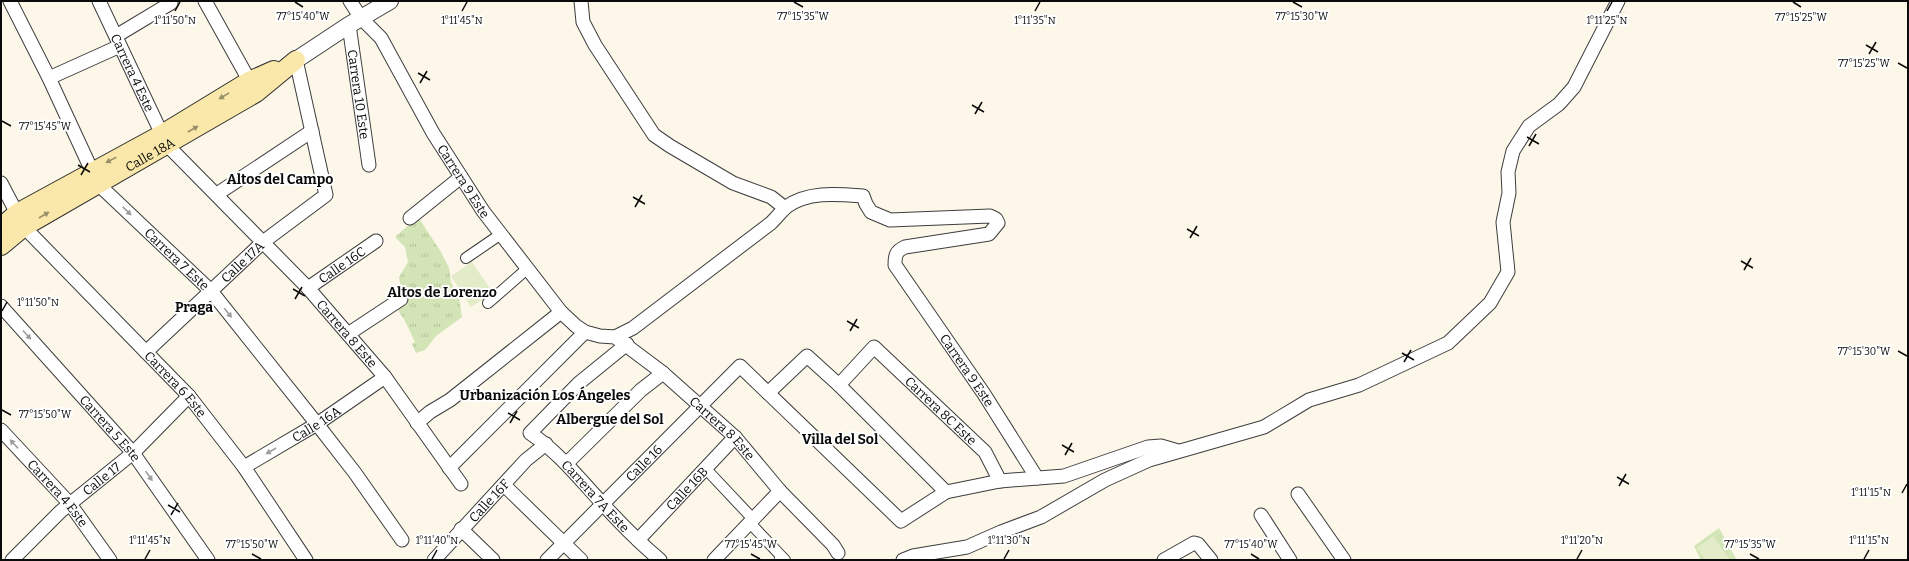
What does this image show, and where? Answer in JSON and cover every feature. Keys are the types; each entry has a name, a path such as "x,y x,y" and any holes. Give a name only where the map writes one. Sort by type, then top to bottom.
{"main road":[{"name":"Calle 18A","path":"1,227 21,220 164,139 296,60"},
{"name":"Calle 18A","path":"1,246 21,220"}],"street":[{"name":"Carrera 7 Este","path":"10,1 49,78 95,178 211,291 355,473 402,540"},
{"name":"Carrera 4 Este","path":"98,1 164,139"},
{"path":"205,1 252,87"},
{"path":"350,1 355,21"},
{"name":"Calle 18A","path":"296,60 355,21 390,1"},
{"path":"449,468 585,332 621,341 633,328 771,223 785,208 771,197 733,183 654,135 595,45 583,22 581,1"},
{"path":"903,560 913,556 967,547 1041,517 1105,480 1149,460 1264,427 1309,400 1359,385 1448,343 1490,303 1508,272 1503,222 1509,193 1508,172 1513,151 1529,126 1559,104 1574,87 1618,1"},
{"path":"49,78 118,41 171,3"},
{"name":"Carrera 10 Este","path":"355,21 369,165"},
{"name":"Carrera 9 Este","path":"355,21 381,38 433,133 461,177 501,234 561,312 585,332"},
{"path":"217,194 312,131 296,60"},
{"name":"Calle 17A","path":"146,352 263,242 326,195 312,131"},
{"name":"Carrera 8 Este","path":"164,139 308,288 348,334 385,377 461,484"},
{"path":"410,218 461,177"},
{"name":"Carrera 6 Este","path":"1,183 21,220 189,396 244,467 306,560"},
{"name":"Carrera 9 Este","path":"785,208 810,196 831,194 863,196 871,212 890,220 990,216 996,219 998,223 989,234 905,247 899,250 895,256 895,265 984,394 1038,478"},
{"path":"466,258 501,234"},
{"name":"Calle 16C","path":"308,288 376,241"},
{"path":"488,303 528,268"},
{"path":"348,334 401,299"},
{"name":"Carrera 5 Este","path":"2,308 133,453 208,560"},
{"path":"417,423 430,412 450,400 561,312"},
{"name":"Carrera 8 Este","path":"621,341 663,373 734,437 780,491 833,545 835,557"},
{"name":"Carrera 7A Este","path":"621,341 530,433 546,444 567,463 602,503 659,560"},
{"name":"Carrera 8C Este","path":"839,385 874,347 984,452 1000,481"},
{"path":"946,492 839,385 807,356 768,393 901,521 946,492 1000,481 1064,476 1148,447 1161,446 1178,451"},
{"name":"Calle 16","path":"547,560 602,503 740,366 768,393"},
{"path":"567,463 641,390 663,373"},
{"name":"Calle 16A","path":"244,467 317,424 385,377"},
{"name":"Calle 17","path":"12,560 70,504 133,453 189,396"},
{"name":"Carrera 4 Este","path":"1,430 70,504 110,560"},
{"name":"Calle 16B","path":"638,540 734,437"},
{"name":"Calle 16F","path":"434,560 526,460 546,444"},
{"path":"705,468 783,560"},
{"path":"504,485 581,560"},
{"path":"714,560 780,491"},
{"path":"1298,494 1344,560"},
{"path":"1261,516 1290,560"},
{"path":"462,529 493,560"},
{"path":"1164,560 1194,543 1198,544 1211,560"},
{"path":"1,556 4,560"}],"green space":[{"path":"418,217 441,252 449,268 451,282 459,297 462,317 436,336 425,350 416,353 412,344 415,342 398,310 403,304 399,277 408,262 405,247 395,237"},
{"path":"472,262 493,293 471,307 451,276"},
{"path":"1719,528 1737,560 1701,560 1694,546"},
{"path":"1713,536 1730,560 1705,560 1697,548"}],"district":[{"name":"Altos del Campo","path":"280,179"},
{"name":"Altos de Lorenzo","path":"442,292"},
{"name":"Praga","path":"194,307"},
{"name":"Urbanización Los Ángeles","path":"545,395"},
{"name":"Albergue del Sol","path":"610,419"},
{"name":"Villa del Sol","path":"840,439"}]}
